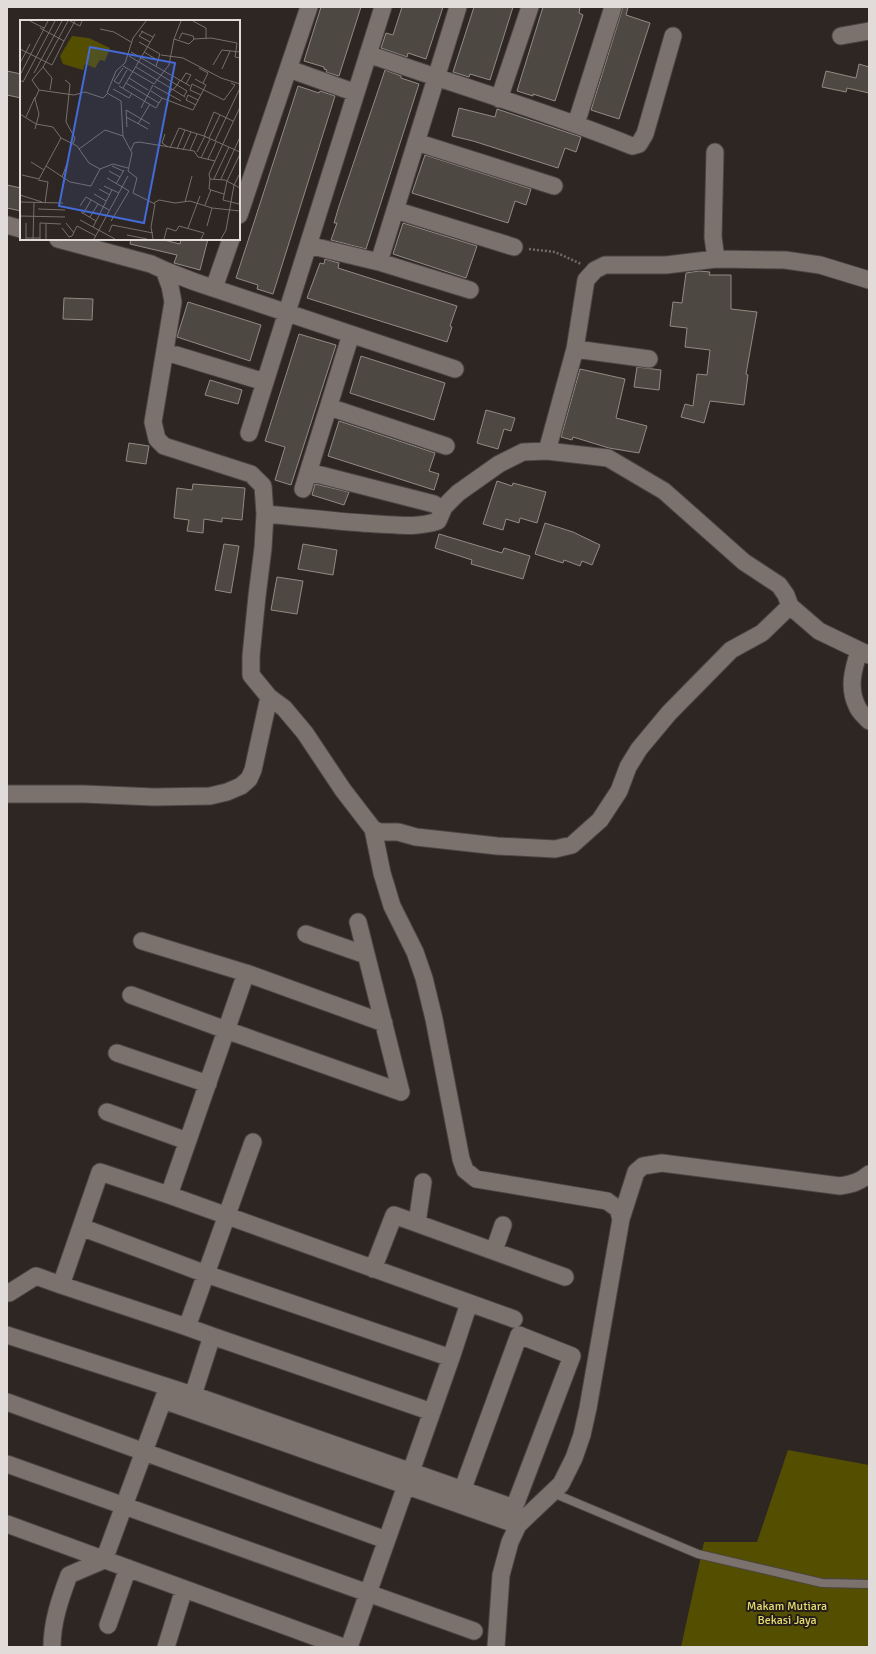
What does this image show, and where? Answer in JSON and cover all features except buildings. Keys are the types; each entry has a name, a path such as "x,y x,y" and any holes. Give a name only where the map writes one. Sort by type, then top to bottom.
{"street":[{"path":"240,212 309,7"},
{"path":"249,433 383,7"},
{"path":"379,262 458,7"},
{"path":"499,99 530,7"},
{"path":"576,124 613,7"},
{"path":"841,36 869,31"},
{"path":"368,54 576,124 632,146 639,144 646,134 673,36"},
{"path":"289,69 356,93"},
{"path":"416,142 554,186"},
{"path":"715,152 713,237 716,259"},
{"path":"395,210 514,247"},
{"path":"7,226 20,229"},
{"path":"62,240 151,264 214,288 455,369"},
{"path":"214,288 231,240"},
{"path":"308,245 379,262 470,290"},
{"path":"547,450 574,348 586,280 594,270 605,265 666,265 716,259 785,260 820,265 869,280"},
{"path":"164,270 170,286 173,302 153,422 157,440 164,446 251,474 263,486 265,514 251,675 255,682 269,697 284,708 305,732 343,790 373,829 382,873 392,906 409,939 424,978 436,1027 461,1159 465,1170 470,1175 480,1180 607,1201 618,1209 621,1219"},
{"path":"303,489 351,334"},
{"path":"574,348 649,358"},
{"path":"176,354 265,382"},
{"path":"328,407 446,446"},
{"path":"265,514 411,527 425,526 438,522 444,507 458,493 499,464 523,452 547,450 608,458 664,491 744,562 779,585 786,595 790,606 819,631 864,653 852,670 851,687 857,707 869,721"},
{"path":"309,472 434,504"},
{"path":"373,829 380,832 398,832 416,838 512,848 555,849 572,845 600,820 619,791 628,767 639,749 669,712 731,650 762,633 790,606"},
{"path":"7,794 84,794 154,797 210,796 227,792 242,786 249,779 253,770 269,697"},
{"path":"131,995 401,1092 358,922"},
{"path":"306,934 366,955"},
{"path":"142,941 246,973 384,1023"},
{"path":"169,1195 246,973"},
{"path":"117,1053 208,1084"},
{"path":"106,1112 187,1141"},
{"path":"187,1327 253,1142"},
{"path":"496,1647 504,1560 518,1525 553,1493 567,1475 582,1436 621,1219 636,1172 643,1166 662,1163 840,1186 855,1184 863,1180 869,1174"},
{"path":"61,1285 100,1172 169,1195 226,1217 514,1319"},
{"path":"417,1223 423,1182"},
{"path":"373,1269 394,1215 565,1277"},
{"path":"494,1251 504,1225"},
{"path":"81,1227 206,1274 451,1358"},
{"path":"7,1293 36,1276 432,1412"},
{"path":"349,1647 369,1594 386,1540 469,1303"},
{"path":"7,1335 166,1394 408,1479 462,1491 514,1508 572,1356 519,1335 462,1491"},
{"path":"193,1395 212,1336"},
{"path":"166,1394 193,1395 408,1479 518,1525"},
{"path":"52,1647 54,1621 69,1575 104,1560 166,1394"},
{"path":"7,1402 386,1540"},
{"path":"7,1464 474,1631"},
{"path":"7,1524 343,1647"},
{"path":"108,1625 128,1568"},
{"path":"166,1647 184,1589"}],"lane":[{"path":"553,1493 698,1554 822,1582 869,1584"}],"path":[{"path":"514,247 555,252 594,270"}],"green space":[{"name":"Makam Mutiara Bekasi Jaya","path":"788,1450 869,1465 869,1647 681,1647 704,1542 757,1542"}]}
